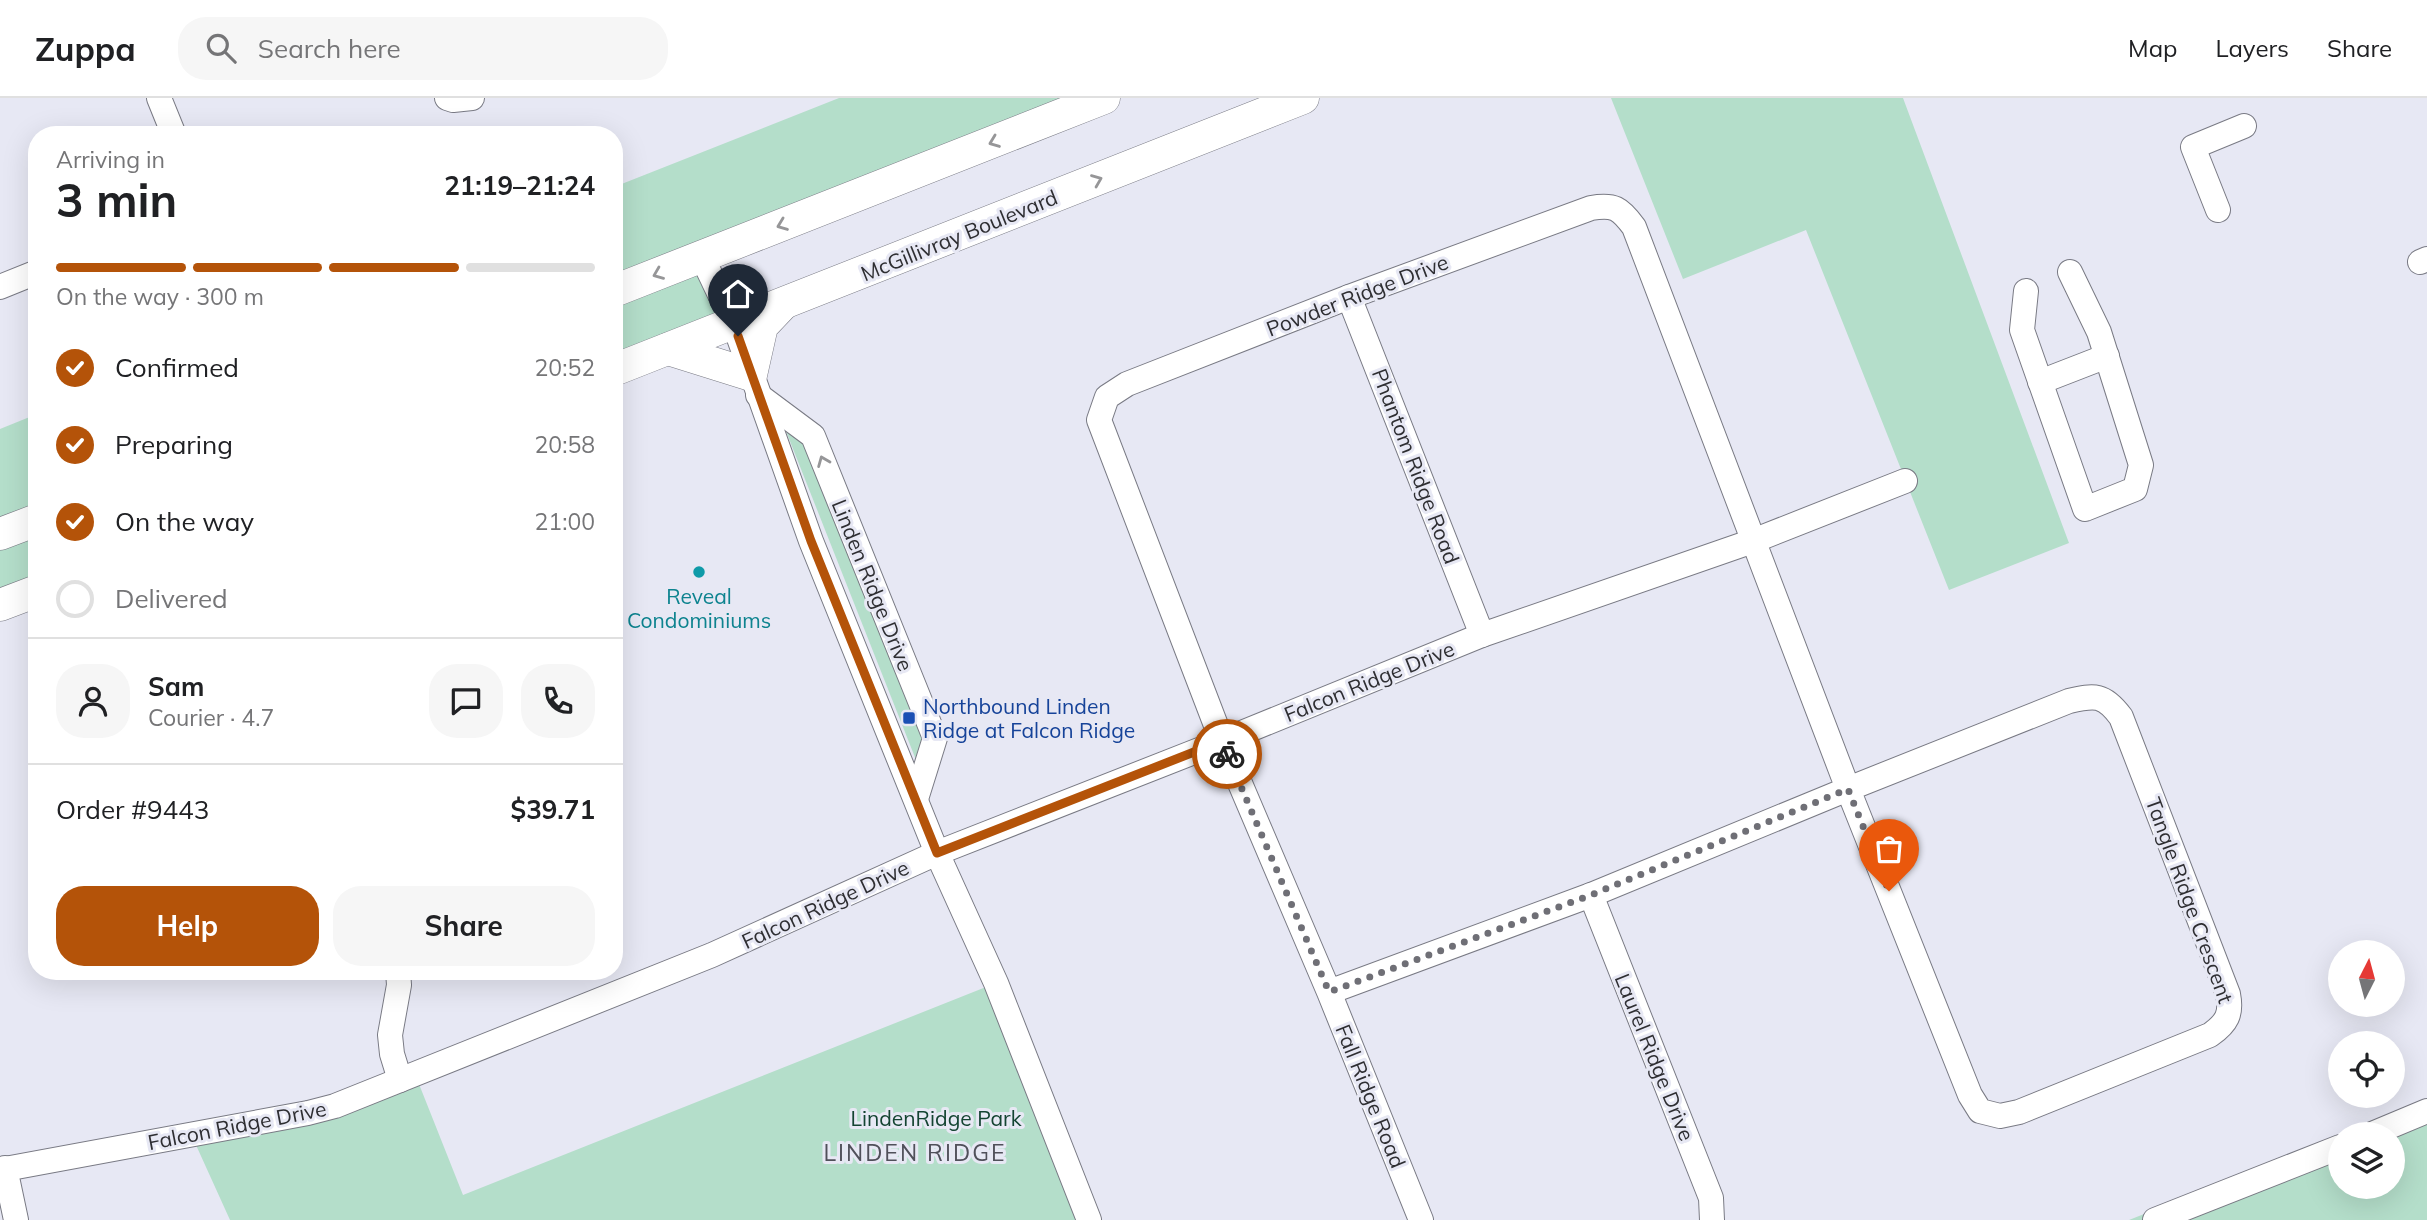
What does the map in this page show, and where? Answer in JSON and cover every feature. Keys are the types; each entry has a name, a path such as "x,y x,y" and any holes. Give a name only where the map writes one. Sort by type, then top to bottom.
{"main road":[{"path":"623,288 1104,98"},
{"name":"McGillivray Boulevard","path":"623,366 1303,98"},
{"path":"668,349 754,385 762,326 783,304"},
{"path":"0,534 28,523"},
{"path":"0,605 28,594"}],"street":[{"path":"159,98 170,126"},
{"path":"447,98 472,98"},
{"path":"2218,210 2193,147 2244,127"},
{"name":"Powder Ridge Drive","path":"1222,741 1099,420 1107,397 1127,384 1349,297 1591,208 1607,205 1623,212 1634,227 1753,541"},
{"name":"Linden Ridge Drive","path":"702,257 734,324 811,541 937,853 996,983 1089,1220"},
{"path":"2026,291 2022,330 2085,509 2136,489 2141,465 2099,331 2070,272"},
{"path":"0,287 28,276"},
{"name":"Phantom Ridge Road","path":"1349,297 1482,635"},
{"path":"2040,382 2106,356"},
{"name":"Linden Ridge Drive","path":"754,385 813,436 935,738 916,799"},
{"name":"Falcon Ridge Drive","path":"3,1169 335,1106 712,956 937,853 1482,635 1753,541 1905,481"},
{"name":"Tangle Ridge Crescent","path":"1753,541 1848,789 1970,1095 1980,1111 2000,1116 2019,1112 2210,1035 2224,1026 2231,1010 2228,993 2121,717 2110,703 2092,696 2069,701 1848,789"},
{"name":"Fall Ridge Road","path":"1222,741 1329,992 1421,1220"},
{"path":"1329,992 1591,895 1848,789"},
{"name":"Laurel Ridge Drive","path":"1591,895 1711,1198 1712,1220"},
{"path":"399,980 390,1035 400,1080"},
{"path":"2401,1122 2427,1111"},
{"path":"2153,1219 2328,1152"},
{"path":"3,1169 16,1220"}],"green space":[{"path":"839,98 1104,98 702,257 734,324 623,367 623,183"},
{"path":"1611,98 1903,98 2069,543 1949,590 1806,230 1683,279"},
{"path":"28,418 28,594 0,605 0,429"},
{"path":"782,421 804,437 924,737 918,765"},
{"name":"LindenRidge Park","path":"996,983 1089,1220 230,1220 191,1134 415,1074 463,1195"},
{"path":"2427,1102 2427,1220 2129,1220 2328,1141 2328,1199 2405,1199 2405,1122 2376,1122"}],"way so far":[{"path":"1227,754 1329,992 1591,895 1848,789 1889,891"}],"place":[{"name":"Reveal Condominiums","path":"699,572"},
{"name":"Northbound Linden Ridge at Falcon Ridge","path":"909,718"}],"district":[{"name":"LINDEN RIDGE","path":"915,1152"}],"route":[{"path":"738,336 811,541 937,853 1222,741 1227,754"}]}
